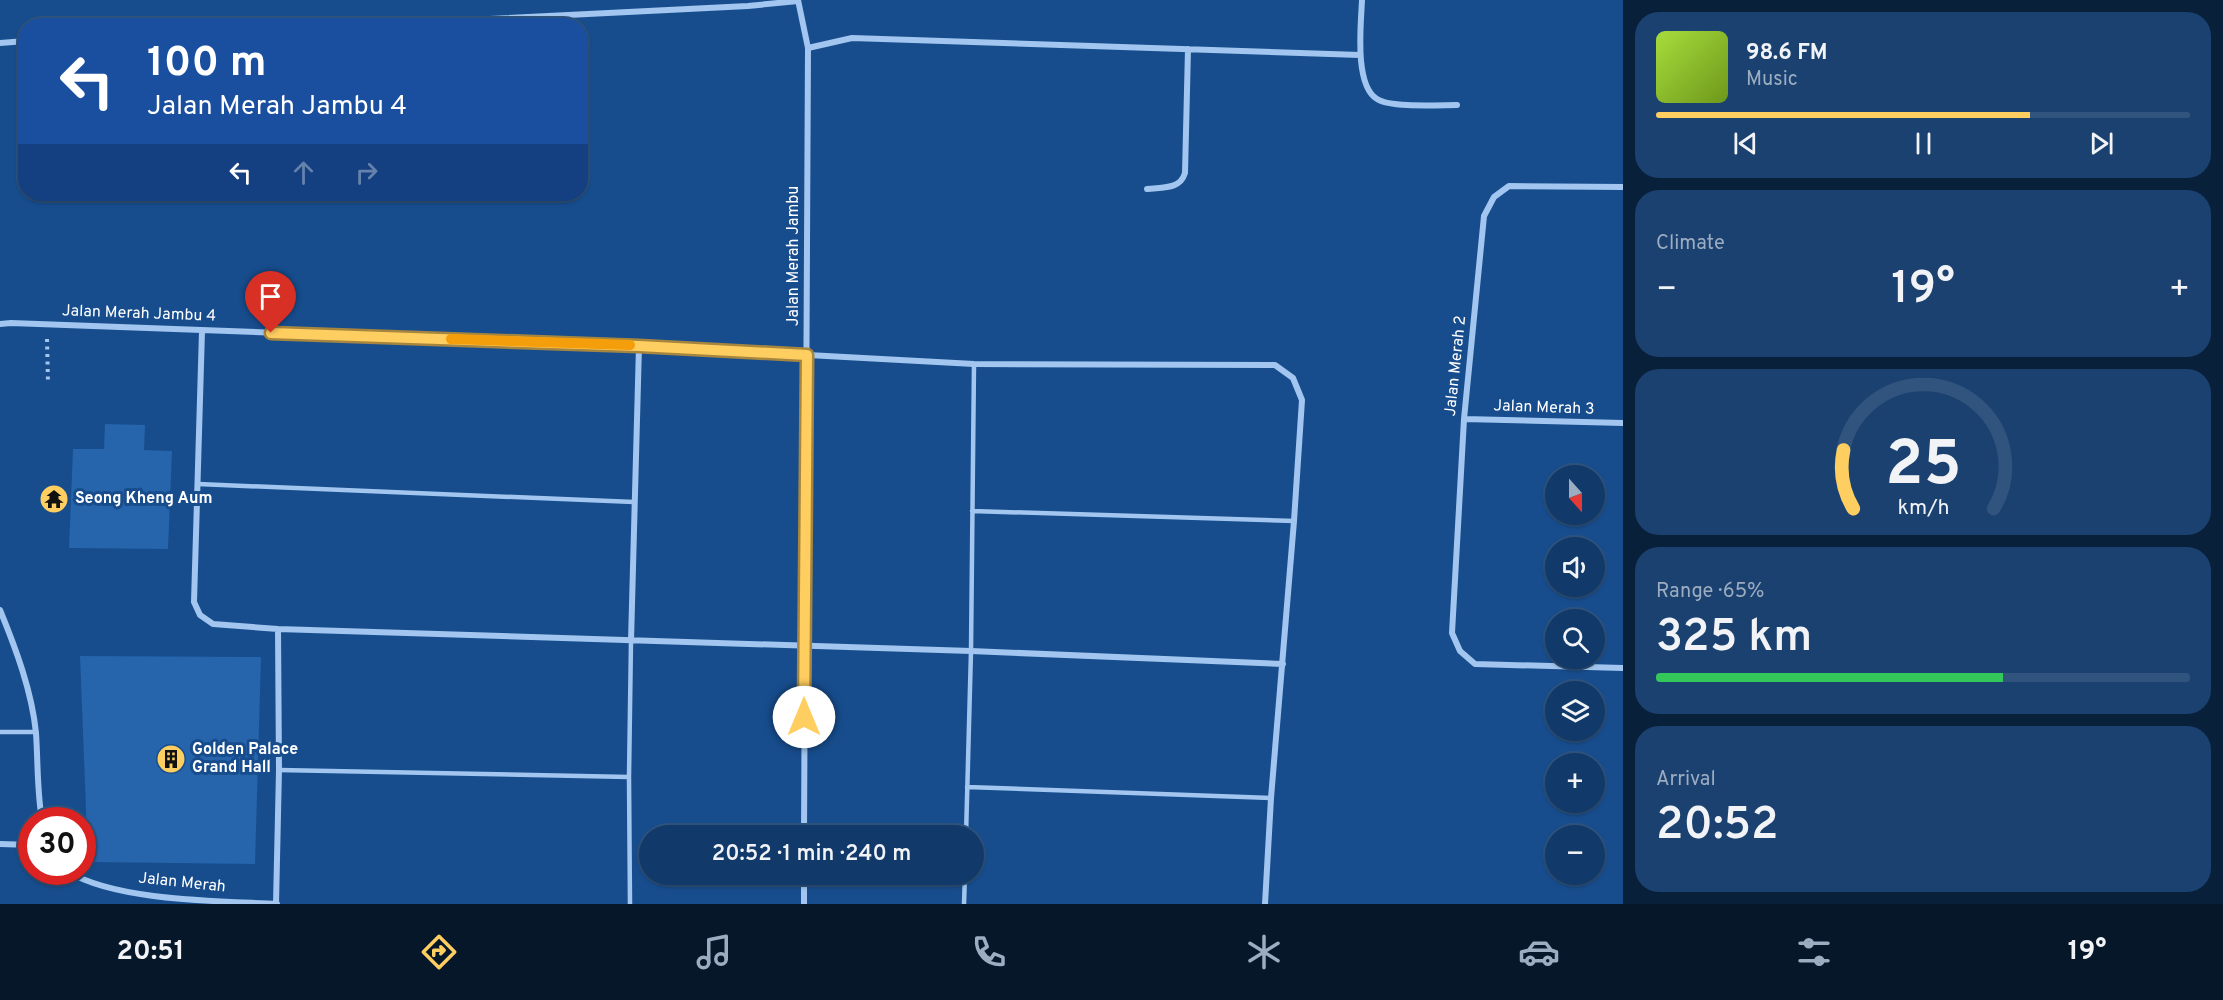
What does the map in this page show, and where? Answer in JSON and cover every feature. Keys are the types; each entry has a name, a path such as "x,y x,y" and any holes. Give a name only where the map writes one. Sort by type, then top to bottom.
{"street":[{"path":"1362,0 1360,55 1368,89 1377,99 1392,104 1457,105"},
{"path":"509,18 748,6 798,1"},
{"name":"Jalan Merah Jambu","path":"798,1 808,48 804,825"},
{"path":"808,48 852,38 1360,55"},
{"path":"0,42 18,41"},
{"path":"1147,189 1175,186 1183,181 1188,48"},
{"name":"Jalan Merah 2","path":"1623,187 1509,186 1494,197 1484,216 1464,419 1452,633 1460,651 1475,664 1623,668"},
{"name":"Jalan Merah Jambu 4","path":"0,324 639,346 974,364 1275,365 1293,378 1302,400 1264,904"},
{"path":"202,331 194,602 200,615 213,624 1283,664"},
{"path":"631,641 639,346"},
{"name":"Jalan Merah 3","path":"1464,419 1623,423"},
{"path":"0,610 29,695 36,732 40,807"},
{"path":"277,904 278,628"},
{"path":"0,844 18,845"},
{"name":"Jalan Merah","path":"96,883 137,893 227,903 277,904"},
{"path":"804,885 804,904"}],"lane":[{"path":"966,825 971,651 974,364"},
{"path":"198,484 634,502"},
{"path":"972,511 1294,521"},
{"path":"630,904 631,641"},
{"path":"0,732 36,732"},
{"path":"279,770 629,777"},
{"path":"967,787 1271,798"},
{"path":"964,885 964,904"}],"path":[{"path":"46,324 48,383"}],"building":[{"path":"105,424 145,425 144,450 172,451 168,549 69,548 73,449 104,449"},
{"name":"Golden Palace Grand Hall","path":"80,656 261,657 255,864 96,862 96,807 86,807"}],"slow traffic":[{"path":"451,339 630,345"}],"place":[{"name":"Seong Kheng Aum","path":"54,499"},
{"name":"Golden Palace Grand Hall","path":"171,759"}],"route":[{"path":"271,333 639,346 807,355 804,717"}]}
